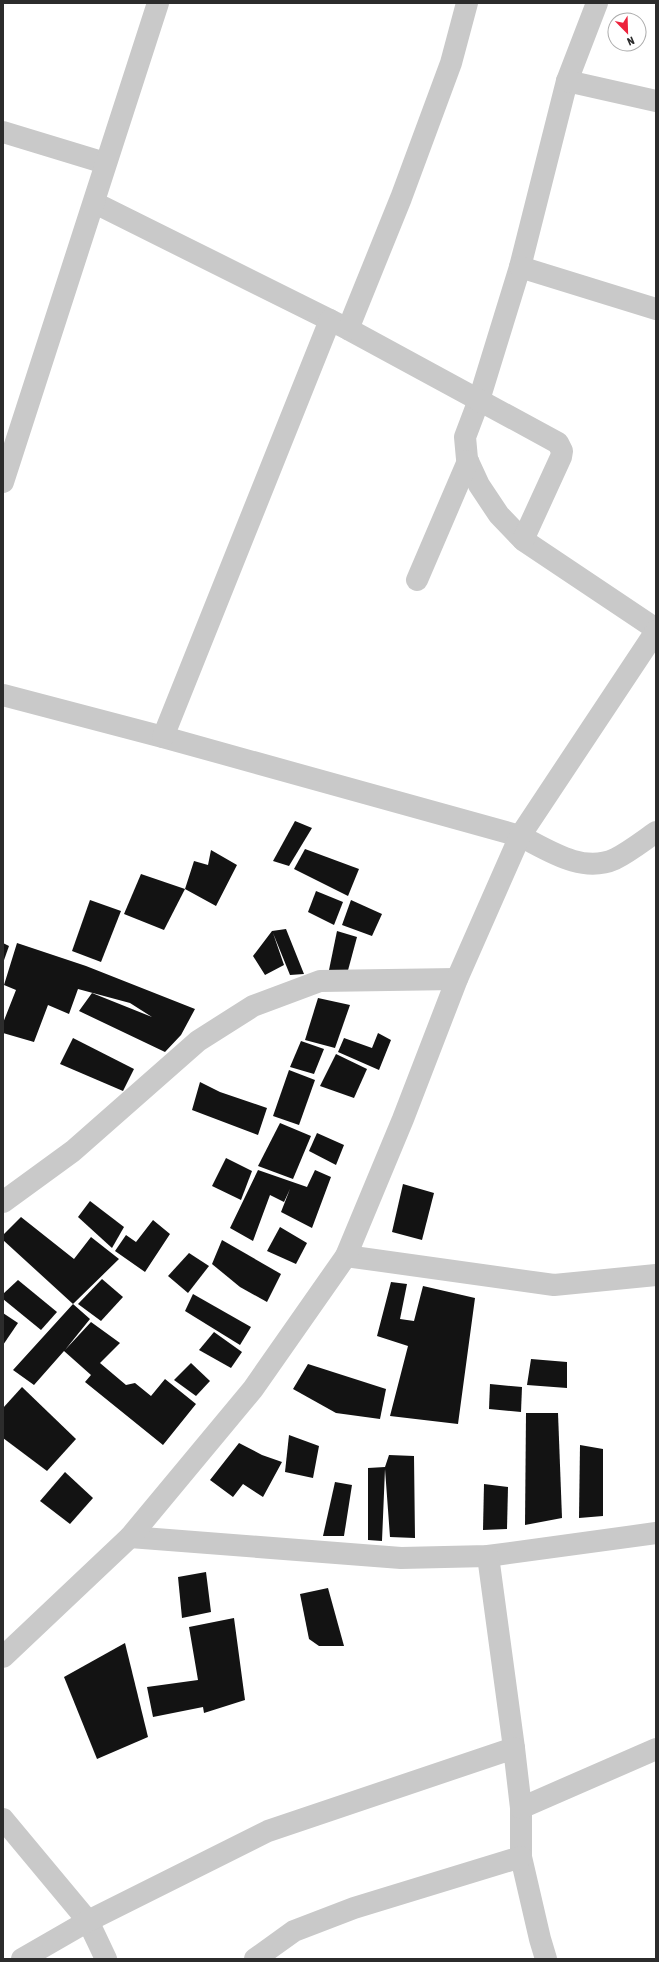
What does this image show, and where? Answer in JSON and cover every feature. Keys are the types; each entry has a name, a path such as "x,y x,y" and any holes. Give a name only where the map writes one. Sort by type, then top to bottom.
{"street":[{"path":"3,482 95,202 105,163 158,3"},
{"path":"163,737 339,324 401,198 451,63 467,3"},
{"path":"3,1657 130,1537 253,1389 346,1256 403,1119 457,979 520,836 656,630 523,540 499,515 479,485 468,461 466,438 520,267 567,81 597,3"},
{"path":"567,81 656,101"},
{"path":"3,132 105,163"},
{"path":"95,202 339,324 558,444 562,451 561,457 523,540"},
{"path":"520,267 656,309"},
{"path":"417,580 468,461"},
{"path":"3,695 163,737 520,836 573,862 594,863 614,859 656,832"},
{"path":"3,1202 73,1151 198,1041 253,1006 320,981 457,979"},
{"path":"346,1256 554,1285 656,1275"},
{"path":"130,1537 401,1558 488,1556 656,1533"},
{"path":"488,1556 521,1808 521,1857 546,1959"},
{"path":"22,1959 88,1921 268,1831 514,1748"},
{"path":"521,1808 656,1749"},
{"path":"3,1819 88,1921 106,1959"},
{"path":"255,1959 294,1931 354,1908 521,1857"}],"building":[{"path":"295,821 312,828 289,866 273,861"},
{"path":"305,849 359,869 348,896 294,869"},
{"path":"211,850 237,865 216,906 185,889 194,861 208,865"},
{"path":"141,874 185,889 164,930 124,914"},
{"path":"316,891 343,902 334,925 308,912"},
{"path":"90,900 121,911 101,962 72,951"},
{"path":"351,900 382,914 372,936 342,925"},
{"path":"286,929 304,974 290,975 273,933 284,965 265,975 253,956 272,931"},
{"path":"337,931 357,937 347,974 329,970"},
{"path":"3,943 9,946 3,963"},
{"path":"17,943 86,966 195,1009 181,1035 165,1052 79,1011 92,993 152,1017 130,1003 78,989 69,1014 48,1005 34,1042 3,1033 3,1023 16,990 4,985"},
{"path":"318,998 350,1005 335,1048 305,1040"},
{"path":"378,1033 391,1040 379,1070 338,1052 344,1038 372,1048"},
{"path":"73,1038 134,1069 123,1091 60,1064"},
{"path":"301,1041 324,1049 314,1074 290,1067"},
{"path":"336,1054 367,1069 354,1098 320,1086"},
{"path":"289,1070 315,1080 299,1125 273,1116"},
{"path":"200,1082 220,1092 267,1108 258,1135 192,1110"},
{"path":"280,1123 311,1136 293,1179 258,1166"},
{"path":"317,1133 344,1145 336,1165 309,1151"},
{"path":"226,1158 252,1171 241,1200 212,1186"},
{"path":"258,1170 307,1187 315,1170 331,1177 312,1228 281,1212 290,1189 284,1202 270,1195 253,1241 230,1228"},
{"path":"403,1184 434,1193 422,1240 392,1232"},
{"path":"90,1201 124,1227 112,1248 78,1217"},
{"path":"21,1217 74,1259 91,1237 119,1259 73,1304 3,1240 3,1235"},
{"path":"153,1220 170,1234 145,1272 115,1251 126,1235 136,1242"},
{"path":"280,1227 307,1243 296,1264 267,1251"},
{"path":"222,1240 281,1274 267,1302 240,1287 212,1264"},
{"path":"189,1253 209,1266 188,1293 168,1276"},
{"path":"102,1279 123,1297 101,1321 78,1304"},
{"path":"18,1280 57,1312 41,1330 3,1299 3,1294"},
{"path":"391,1282 407,1284 400,1319 414,1321 423,1286 475,1298 458,1424 390,1416 408,1346 377,1336"},
{"path":"193,1294 251,1327 240,1345 185,1311"},
{"path":"73,1304 90,1319 65,1350 91,1322 120,1343 100,1363 126,1385 135,1383 151,1396 165,1379 196,1404 163,1445 85,1382 91,1375 64,1351 34,1385 13,1370"},
{"path":"3,1313 18,1323 3,1345"},
{"path":"214,1332 242,1352 231,1368 199,1350"},
{"path":"531,1359 567,1362 567,1388 527,1385"},
{"path":"191,1363 210,1381 196,1396 174,1380"},
{"path":"308,1364 386,1389 380,1419 336,1413 293,1389"},
{"path":"490,1384 522,1387 521,1412 489,1409"},
{"path":"22,1387 76,1439 47,1471 3,1438 3,1408"},
{"path":"526,1413 558,1413 562,1518 525,1525"},
{"path":"289,1435 319,1446 313,1478 285,1472"},
{"path":"239,1443 262,1455 282,1462 263,1497 243,1484 233,1497 210,1480"},
{"path":"580,1445 603,1449 603,1516 579,1518"},
{"path":"389,1455 414,1456 415,1538 390,1537 385,1469 382,1541 368,1540 368,1468 385,1467"},
{"path":"65,1472 93,1498 70,1524 40,1501"},
{"path":"335,1482 352,1485 344,1536 323,1536"},
{"path":"484,1484 508,1487 507,1529 483,1530"},
{"path":"206,1572 211,1612 182,1618 178,1577"},
{"path":"328,1588 344,1646 319,1646 309,1639 300,1594"},
{"path":"234,1618 245,1700 204,1713 203,1707 153,1717 147,1687 198,1680 189,1627"},
{"path":"125,1643 148,1737 97,1759 64,1677"}]}
